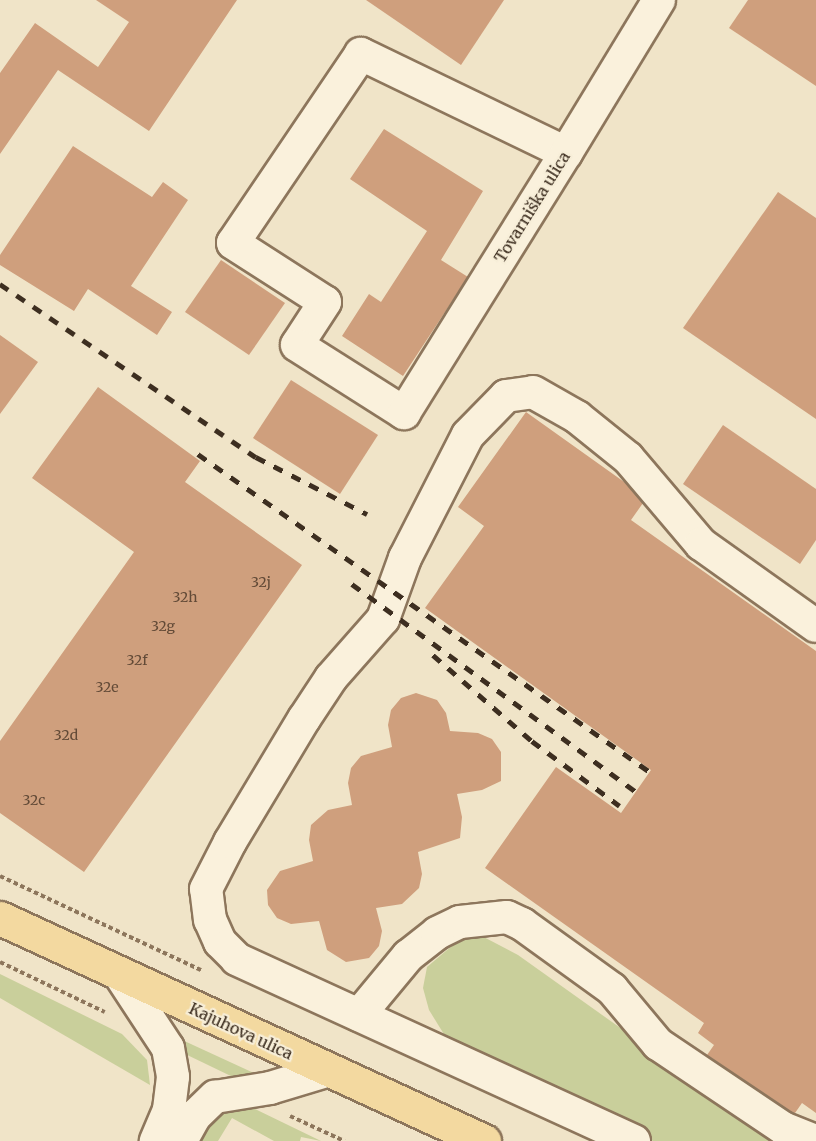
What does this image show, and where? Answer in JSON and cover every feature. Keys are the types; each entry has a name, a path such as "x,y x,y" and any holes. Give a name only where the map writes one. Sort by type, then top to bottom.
{"main road":[{"name":"Kajuhova ulica","path":"0,918 326,1071 484,1141"}],"street":[{"name":"Tovarniška ulica","path":"566,153 361,54 233,243 325,302 297,345 404,413 566,153 659,0"},
{"path":"634,1141 237,959 220,942 210,920 206,889 304,719 331,678 382,619 426,515 468,435 494,404 517,392 533,392 577,417 628,458 700,544 816,626"},
{"path":"359,1015 408,956 437,933 460,922 507,917 522,924 612,989 658,1044 783,1128 816,1141"},
{"path":"120,975 168,1048 173,1077 169,1110 156,1141"},
{"path":"181,1141 195,1116 215,1097 270,1088 326,1071"}],"path":[{"path":"0,962 110,1015"},
{"path":"286,1114 344,1141"}],"green space":[{"path":"478,934 518,955 779,1141 653,1141 450,1044 429,1010 423,988 427,967 460,939"},
{"path":"0,974 122,1034 147,1060 150,1085 0,998"},
{"path":"180,1039 258,1075 257,1077 235,1078 181,1052"},
{"path":"249,1106 321,1141 301,1137 300,1141 274,1141 232,1118 218,1141 192,1141 213,1113"}],"building":[{"path":"96,0 237,0 149,131 58,70 0,154 0,73 35,23 98,67 129,22"},
{"path":"366,0 504,0 461,65"},
{"path":"748,0 816,0 816,86 729,28"},
{"path":"384,129 483,191 441,260 468,277 403,376 342,336 369,294 381,302 427,231 350,179"},
{"path":"73,146 152,197 163,182 188,200 131,286 172,312 157,335 88,289 74,311 0,265 0,255"},
{"path":"778,192 816,218 816,419 683,328"},
{"path":"221,260 285,303 249,355 185,312"},
{"path":"0,335 38,362 0,414"},
{"path":"291,380 378,435 340,494 253,438"},
{"path":"98,387 200,461 185,482 302,565 84,872 0,813 0,741 134,552 32,478"},
{"path":"526,412 627,484 643,503 631,520 816,651 816,1113 802,1103 795,1113 791,1112 707,1055 714,1045 698,1033 704,1023 485,868 556,767 621,813 651,770 425,608 484,526 458,507"},
{"path":"723,425 816,489 816,540 800,564 683,484"},
{"path":"416,693 437,700 446,713 450,731 478,733 492,739 501,752 501,781 482,790 457,794 462,817 460,838 418,852 422,874 419,888 402,904 376,908 382,931 379,946 369,958 346,962 327,950 319,921 291,924 277,918 268,905 267,890 280,871 313,861 309,840 311,825 328,810 352,805 348,783 351,768 361,756 392,747 388,725 391,710 401,698"}],"railway":[{"path":"0,284 256,457 367,514"},
{"path":"198,454 650,772"},
{"path":"352,584 636,792"},
{"path":"433,655 532,741 620,806"}]}
